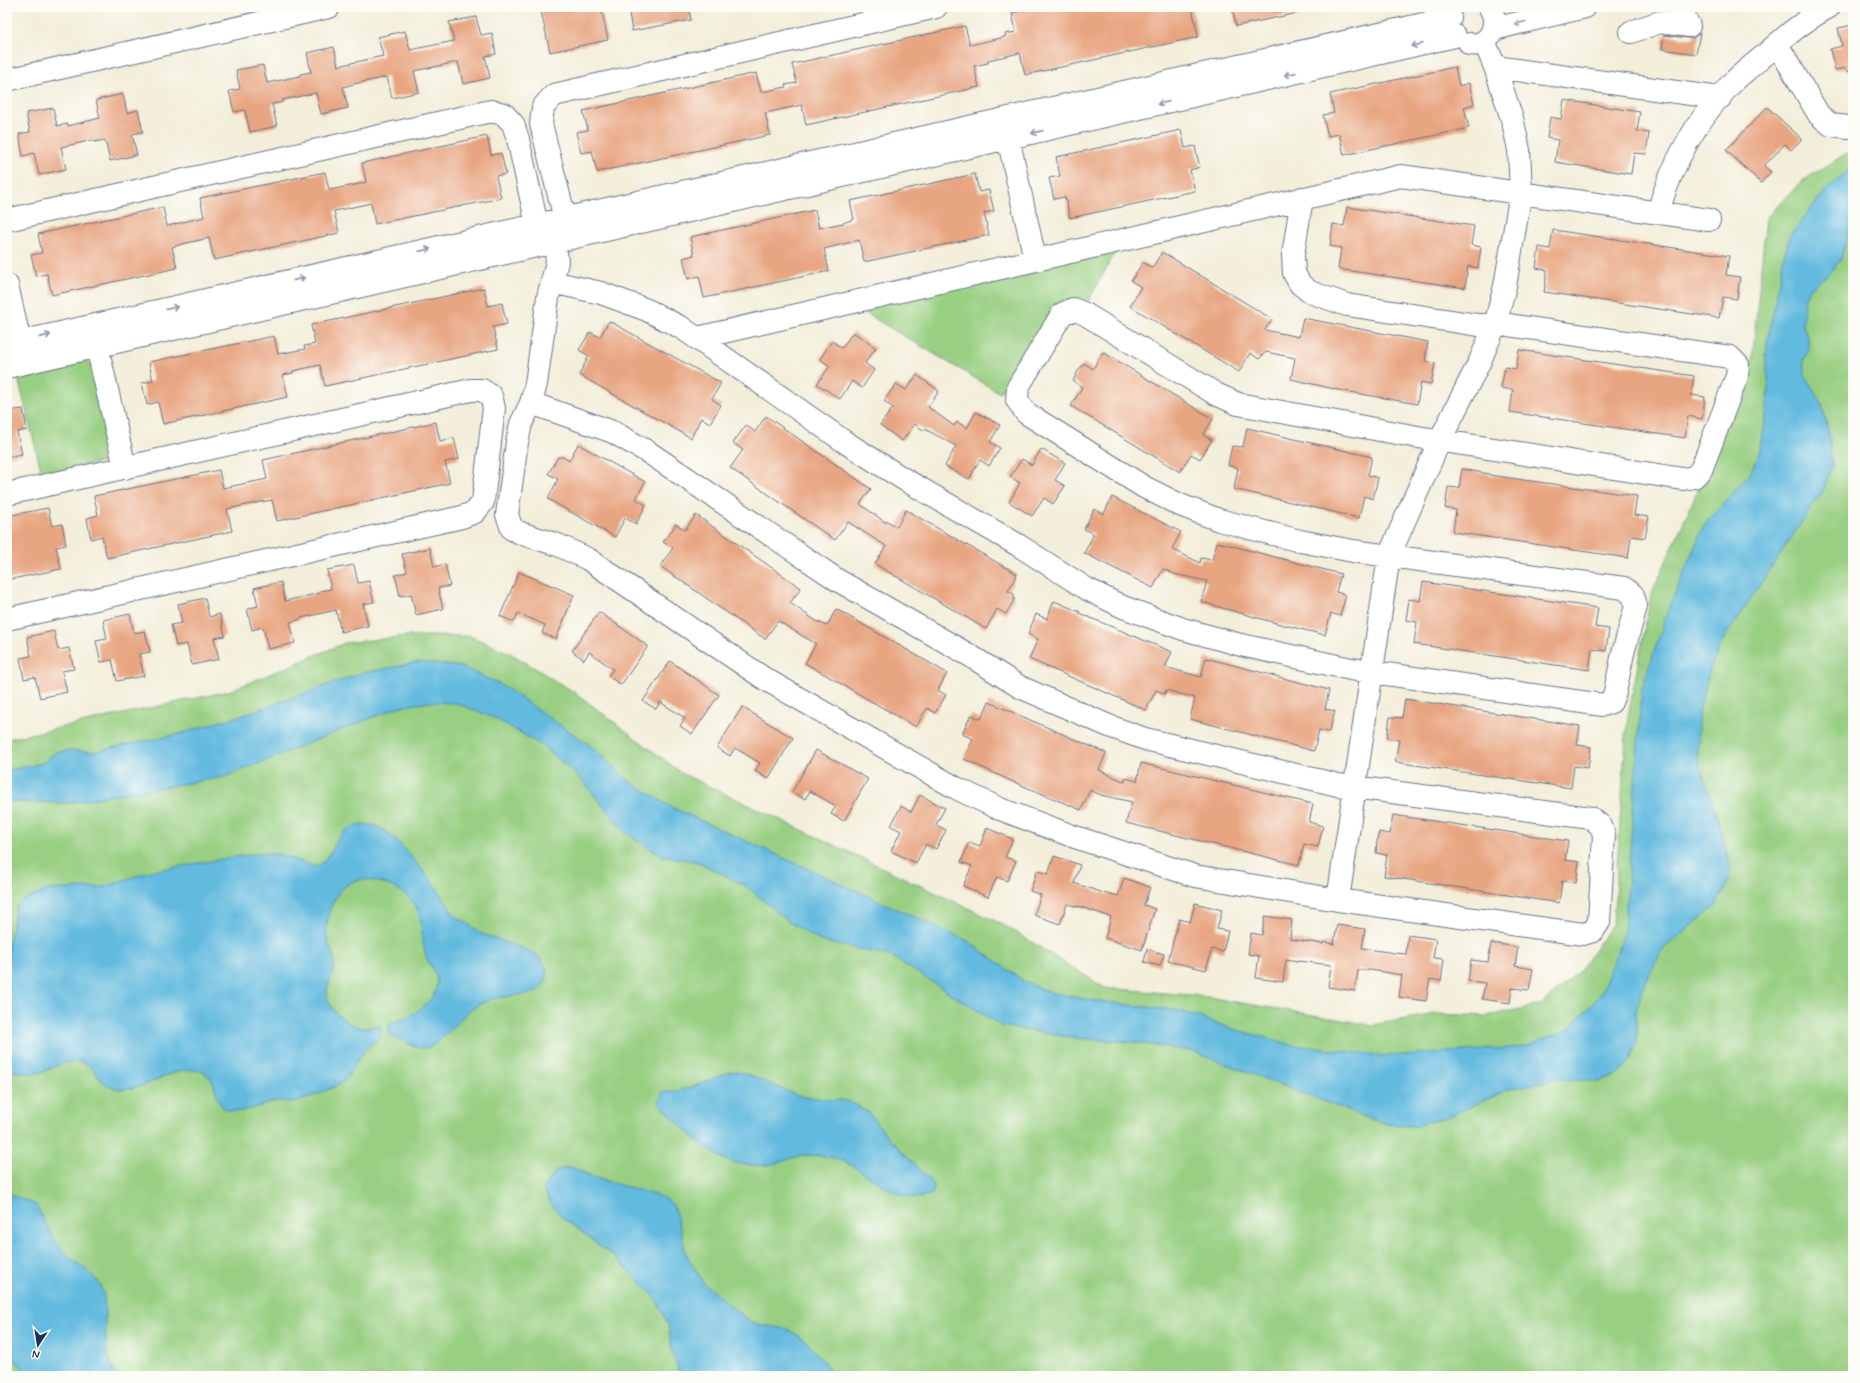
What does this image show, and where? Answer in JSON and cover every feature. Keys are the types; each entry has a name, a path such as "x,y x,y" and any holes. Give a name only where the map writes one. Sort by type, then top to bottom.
{"street":[{"path":"7,80 329,7"},
{"path":"531,403 613,432 648,452 839,581 970,655 1020,687 1109,726 1145,739 1338,785 1591,818 1601,826 1604,835 1599,922 1593,931 1583,934 1338,900 1195,876 1000,809 956,788 765,678 588,559 558,545 512,529 507,514 517,442 521,424 531,403 552,282 557,262 555,242 564,219 541,124 543,107 554,95 936,7"},
{"path":"1338,900 1389,556 1440,440 1480,361 1495,325 1505,286 1521,192 1519,150 1513,122 1495,67 1489,35 1494,17 1490,7"},
{"path":"13,344 95,336 555,242 1006,129 1453,20 1463,42 1474,44 1489,35 1585,7"},
{"path":"1631,32 1660,22 1689,26 1680,7"},
{"path":"1658,212 1667,182 1684,147 1706,115 1731,84 1776,44 1818,13 1829,7"},
{"path":"1776,44 1819,115 1831,125 1848,127 1853,126"},
{"path":"1495,67 1720,98"},
{"path":"7,220 491,111 504,114 513,124 518,138 537,225 555,242"},
{"path":"7,285 16,365 95,336 537,225 1006,129"},
{"path":"1006,129 1035,259"},
{"path":"697,338 1401,176 1709,220"},
{"path":"552,282 601,294 647,310 682,328 845,442 895,474 1018,545 1087,589 1123,607 1184,629 1248,646 1351,670 1603,705 1611,702 1616,692 1623,653 1636,606 1633,596 1624,588 1389,556 1300,541 1219,520 1180,505 1144,487 1026,413 1017,400 1018,387 1062,314 1073,310 1085,314 1216,394 1238,404 1440,440 1683,479 1694,477 1700,470 1737,376 1738,365 1730,357 1508,325 1478,325 1346,305 1310,292 1300,284 1294,273 1293,255 1302,198"},
{"path":"95,336 125,468"},
{"path":"7,494 470,390 482,390 491,396 494,408 483,502 475,512 462,517 7,618"}],"green space":[{"path":"1853,149 1853,1376 7,1376 7,739 229,691 345,643 408,636 470,636 510,653 574,692 683,774 1004,925 1105,988 1201,996 1372,1025 1435,1014 1486,1016 1541,1005 1580,970 1613,923 1627,722 1651,595 1751,371 1766,218 1801,182"},
{"path":"1117,249 1086,305 1078,301 1070,300 1064,300 1055,304 1000,393 857,308"},
{"path":"80,356 88,361 92,366 111,447 109,457 103,462 42,474 16,370"}],"water":[{"path":"1853,166 1853,213 1841,260 1827,275 1811,287 1805,297 1802,323 1809,341 1809,349 1803,362 1806,378 1821,401 1829,434 1832,465 1825,487 1723,640 1710,669 1698,716 1698,759 1717,817 1729,863 1729,881 1716,905 1663,949 1646,980 1636,1011 1637,1044 1629,1062 1616,1076 1599,1082 1560,1078 1510,1089 1447,1117 1414,1126 1388,1124 1367,1118 1192,1051 1133,1042 1074,1038 1002,1026 891,956 820,941 788,921 746,886 698,862 660,855 625,832 579,777 544,747 497,719 456,703 430,702 398,707 225,777 67,803 7,803 7,771 43,763 56,752 72,750 92,752 179,734 243,715 362,673 420,662 462,667 505,687 592,747 626,779 671,807 968,941 1025,982 1048,992 1089,1000 1181,1011 1233,1029 1293,1045 1386,1056 1525,1047 1570,1028 1600,995 1624,934 1642,688 1667,613 1704,525 1748,476 1758,457 1765,423 1769,388 1765,354 1784,256 1790,235 1827,189"},
{"path":"362,824 377,826 394,837 430,879 453,913 482,934 532,952 542,960 546,968 547,979 539,990 526,994 491,999 472,1008 438,1042 428,1048 420,1048 390,1036 389,1024 412,1014 427,1003 433,996 437,980 435,973 426,957 419,914 412,901 398,890 380,882 371,880 354,881 341,890 336,897 327,922 327,938 334,961 333,971 328,986 328,999 330,1005 338,1015 353,1025 361,1028 380,1026 381,1037 363,1053 345,1080 336,1086 299,1101 277,1101 245,1110 232,1111 222,1107 212,1081 208,1076 202,1072 193,1070 174,1073 140,1086 121,1089 113,1088 107,1085 86,1064 74,1061 58,1065 42,1072 26,1073 7,1070 7,953 16,907 22,901 48,890 104,887 151,871 259,853 278,854 317,867 329,855 345,831"},
{"path":"732,1071 747,1074 798,1096 848,1101 867,1111 889,1138 920,1169 934,1186 932,1194 920,1198 895,1192 845,1162 828,1157 803,1155 772,1164 760,1165 746,1165 729,1161 719,1156 701,1143 683,1128 659,1103 662,1092 671,1092 689,1088"},
{"path":"571,1167 596,1178 662,1197 673,1205 681,1230 685,1252 704,1284 753,1324 788,1329 808,1343 835,1376 684,1376 679,1371 672,1352 668,1324 655,1297 618,1260 562,1217 550,1203 543,1188 557,1170"},
{"path":"7,1193 36,1205 55,1242 71,1259 87,1270 100,1284 104,1296 107,1355 116,1376 28,1376 18,1363 7,1355"}],"building":[{"path":"540,7 601,7 608,40 550,52"},
{"path":"628,7 689,7 691,20 632,31"},
{"path":"1040,7 1192,7 1198,37 1025,75 1020,53 988,60 988,63 974,66 979,87 806,125 802,105 765,113 770,135 597,172 592,151 581,153 576,132 588,130 583,111 756,73 761,92 786,87 785,85 797,83 792,64 965,26 970,45 1005,37 1005,34 1016,32 1012,13"},
{"path":"1232,7 1298,7 1298,13 1236,26"},
{"path":"476,17 481,35 492,33 496,54 485,56 490,78 463,84 458,62 414,71 419,92 392,98 387,77 343,87 348,108 321,114 316,93 282,100 283,102 272,104 277,126 250,132 245,110 234,112 229,91 240,89 236,70 263,65 267,83 300,76 300,74 311,72 307,53 334,47 338,66 383,56 378,37 391,34 405,31 410,50 454,41 449,22"},
{"path":"1853,25 1853,71 1847,71 1846,68 1835,70 1830,49 1842,46 1838,28"},
{"path":"1700,33 1696,54 1662,49 1664,35 1693,38"},
{"path":"1455,67 1459,86 1469,83 1474,104 1464,107 1469,128 1344,155 1339,134 1328,136 1323,115 1334,113 1330,94"},
{"path":"123,94 127,113 138,110 143,132 132,134 137,155 110,161 105,140 94,142 93,140 61,147 66,169 39,175 34,153 23,156 19,134 30,132 26,113 53,108 57,126 68,124 68,126 100,118 96,100"},
{"path":"1564,100 1640,112 1637,131 1649,133 1646,154 1634,153 1631,174 1555,162 1558,140 1547,138 1550,117 1561,119"},
{"path":"1767,107 1802,139 1791,150 1785,144 1764,166 1771,172 1761,183 1726,150"},
{"path":"1181,130 1185,148 1195,146 1200,167 1190,170 1195,191 1070,218 1065,197 1054,199 1049,178 1060,176 1056,157"},
{"path":"487,136 491,155 501,153 506,174 496,176 501,198 375,224 371,203 334,211 339,233 214,260 209,238 172,247 177,268 52,295 47,274 36,276 31,255 42,253 38,234 163,207 167,226 204,217 200,198 325,172 329,190 355,185 366,182 362,163"},
{"path":"975,174 979,192 989,190 994,211 984,213 989,235 864,262 859,240 824,249 829,271 704,298 699,276 688,279 683,258 694,255 690,237 815,210 819,228 843,223 854,219 850,201"},
{"path":"1347,207 1474,226 1471,245 1481,247 1478,268 1468,266 1465,288 1338,269 1341,248 1330,246 1333,224 1344,226"},
{"path":"1553,230 1729,256 1726,275 1740,277 1737,299 1723,297 1719,318 1544,292 1547,270 1536,268 1539,247 1550,249"},
{"path":"1162,252 1272,319 1265,330 1299,337 1303,318 1428,342 1425,361 1435,363 1431,384 1421,382 1417,404 1339,390 1291,379 1295,358 1266,352 1259,359 1250,353 1239,372 1130,306 1141,287 1131,281 1143,262 1152,268"},
{"path":"484,288 488,306 502,303 507,324 493,327 498,349 325,386 320,365 293,371 293,373 283,375 288,397 163,424 158,402 147,405 142,383 153,381 149,362 274,336 278,354 305,349 304,346 315,344 311,325"},
{"path":"609,321 721,383 712,399 721,405 710,423 701,418 691,438 579,375 589,356 579,350 590,332 600,337"},
{"path":"853,332 876,348 865,363 874,370 862,388 852,381 840,399 817,384 830,366 820,359 832,341 842,348"},
{"path":"1519,350 1694,376 1691,395 1705,397 1702,419 1688,416 1685,438 1510,412 1513,390 1501,388 1505,367 1516,369"},
{"path":"1103,352 1213,419 1203,435 1212,440 1200,459 1191,454 1180,472 1071,406 1082,387 1073,381 1078,371 1084,363 1093,369"},
{"path":"917,375 939,391 928,407 954,426 957,422 967,428 976,412 1000,425 990,442 1000,448 989,466 980,460 969,479 945,466 956,446 925,429 924,431 915,424 902,441 880,425 893,408 884,401 896,384 906,390"},
{"path":"23,409 27,430 17,432 22,454 7,457 7,411"},
{"path":"766,416 871,489 860,504 886,523 887,521 897,527 906,510 1017,574 1008,591 1014,594 1014,600 1006,614 997,609 986,629 875,564 886,546 848,522 835,540 730,468 743,450 733,443 746,425 755,432"},
{"path":"436,422 440,441 454,438 459,459 445,462 450,483 277,521 272,500 227,509 232,531 107,558 102,536 91,539 87,518 98,515 94,496 219,470 223,488 267,479 263,460"},
{"path":"1247,428 1372,457 1368,475 1378,478 1373,499 1364,496 1359,518 1234,489 1238,468 1228,465 1230,455 1232,446 1243,447"},
{"path":"578,444 645,482 636,499 646,505 636,524 625,518 615,537 548,499 558,479 548,474 558,457 563,457 569,461"},
{"path":"1041,449 1065,463 1055,480 1065,486 1053,504 1044,498 1032,516 1009,502 1020,483 1010,477 1022,459 1032,465"},
{"path":"1462,469 1489,475 1637,496 1634,515 1649,517 1645,538 1631,536 1628,558 1453,532 1456,510 1445,508 1448,487 1459,488"},
{"path":"1112,497 1181,532 1172,549 1200,563 1201,558 1212,560 1217,542 1341,574 1336,592 1346,595 1340,616 1331,613 1325,635 1276,623 1201,602 1207,581 1174,574 1163,569 1153,588 1084,553 1094,534 1084,529 1094,509 1104,514"},
{"path":"48,508 52,526 62,524 66,545 56,547 61,569 7,580 7,516"},
{"path":"696,515 801,588 790,603 816,621 827,626 836,609 947,673 938,690 946,695 935,713 927,708 916,727 805,663 816,644 778,621 765,639 660,566 673,548 663,542 676,524 685,530"},
{"path":"430,548 434,567 445,564 450,586 438,588 443,609 416,615 411,594 400,596 395,575 407,572 402,554"},
{"path":"354,565 358,583 369,581 374,602 363,604 368,626 341,632 336,610 301,618 290,622 295,643 268,649 263,627 252,630 247,609 258,606 254,588 281,582 285,601 320,593 320,591 331,589 327,570"},
{"path":"519,572 574,595 556,639 542,633 545,625 518,613 514,622 500,616"},
{"path":"1423,582 1598,608 1595,627 1609,629 1606,651 1592,649 1589,670 1414,644 1417,622 1406,620 1409,599 1420,601"},
{"path":"205,598 209,617 220,614 225,636 214,638 219,659 192,665 187,644 176,646 171,625 182,623 178,604"},
{"path":"1054,601 1172,652 1165,667 1201,677 1206,658 1329,690 1325,709 1335,711 1329,732 1319,730 1314,751 1190,719 1195,698 1166,690 1165,694 1156,690 1146,710 1029,659 1038,639 1028,634 1036,614 1047,619"},
{"path":"599,612 648,646 621,685 608,676 613,669 589,652 584,660 572,651"},
{"path":"130,614 134,633 145,631 150,652 139,654 144,676 117,681 112,660 101,662 96,641 107,639 103,620"},
{"path":"54,631 58,650 69,648 74,669 62,671 67,692 40,698 35,677 24,679 20,658 31,656 27,637"},
{"path":"670,661 719,695 692,734 680,726 685,718 660,702 656,709 643,701"},
{"path":"1405,699 1580,726 1577,745 1591,747 1588,768 1574,766 1571,788 1395,762 1399,740 1387,738 1390,717 1402,718"},
{"path":"989,702 1106,753 1099,770 1125,782 1125,778 1137,781 1141,763 1313,804 1309,822 1323,826 1318,847 1304,844 1299,865 1126,823 1132,802 1101,795 1090,790 1081,810 1009,780 964,759 973,739 962,734 971,715 981,719"},
{"path":"742,707 793,738 768,779 755,771 760,763 735,748 730,756 717,748"},
{"path":"816,750 868,779 844,821 831,814 836,806 810,791 805,799 792,792"},
{"path":"920,795 945,808 936,825 946,830 936,849 926,844 916,863 891,851 901,831 891,826 901,806 911,812"},
{"path":"1393,815 1568,841 1565,860 1579,862 1576,883 1562,881 1559,903 1384,876 1387,855 1376,853 1377,840 1379,832 1390,834"},
{"path":"987,828 1013,839 1005,857 1016,861 1007,881 997,877 988,897 963,886 972,866 961,862 969,842 980,846"},
{"path":"1054,856 1080,865 1074,883 1107,894 1118,896 1124,878 1150,887 1144,905 1155,909 1142,950 1105,938 1111,917 1078,906 1067,904 1060,924 1034,915 1041,895 1030,891 1037,871 1048,874"},
{"path":"1195,903 1222,910 1217,929 1228,931 1223,952 1212,949 1206,970 1168,961 1179,919 1190,922"},
{"path":"1265,916 1292,920 1290,939 1323,944 1323,942 1334,944 1337,925 1365,929 1362,948 1394,953 1406,954 1408,935 1436,939 1433,958 1444,959 1441,981 1430,979 1426,1001 1399,997 1402,975 1370,970 1358,970 1355,991 1328,987 1331,965 1286,960 1283,982 1256,978 1259,956 1248,954 1251,933 1262,935"},
{"path":"1491,943 1518,947 1515,966 1533,969 1529,990 1512,988 1510,1003 1482,999 1485,983 1468,981 1471,960 1488,962"},
{"path":"1147,949 1164,954 1160,966 1144,962"}]}
